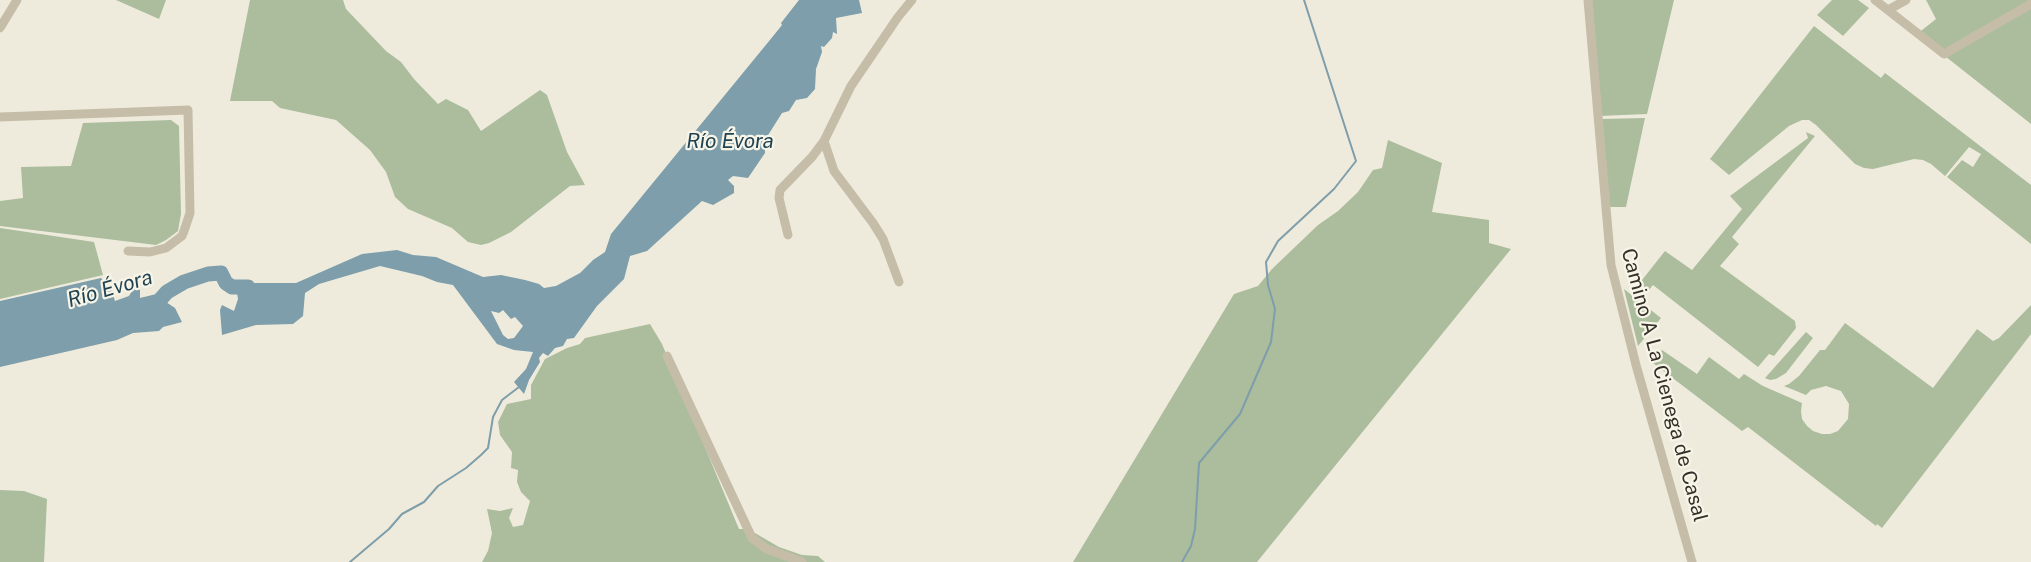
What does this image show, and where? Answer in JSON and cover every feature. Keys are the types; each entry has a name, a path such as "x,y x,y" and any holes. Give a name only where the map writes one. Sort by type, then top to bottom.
{"street":[{"path":"0,28 17,0"},
{"path":"788,235 779,198 780,190 824,141 851,86 912,0"},
{"name":"Camino A La Cienega de Casal","path":"1588,0 1611,266 1636,365 1692,562"},
{"path":"1875,0 1944,54 2031,4"},
{"path":"1888,10 1906,0"},
{"path":"0,117 188,110 190,213 182,236 166,248 150,252 128,251"},
{"path":"824,141 834,171 883,239 899,282"},
{"path":"667,356 752,538 767,549 802,562"}],"green space":[{"path":"116,0 166,0 159,19"},
{"path":"250,0 343,0 346,9 386,51 401,62 438,104 446,99 468,110 481,131 540,90 547,95 567,152 585,185 570,186 511,232 481,245 468,242 452,228 408,209 395,197 386,172 370,150 336,120 280,108 272,101 230,101"},
{"path":"1592,0 1674,0 1647,114 1600,116"},
{"path":"1832,0 1858,0 1869,8 1843,36 1817,15"},
{"path":"1926,0 2031,0 2031,124 1917,34 1936,19"},
{"path":"1814,26 1881,78 1885,73 2031,185 2031,244 1947,177 1962,160 1973,167 1981,154 1969,147 1945,176 1931,164 1914,159 1873,169 1864,168 1855,164 1816,125 1809,120 1802,120 1789,126 1729,175 1710,159"},
{"path":"1645,118 1626,207 1607,207 1600,119"},
{"path":"171,120 179,126 181,214 178,231 166,240 156,245 0,226 0,201 23,198 21,167 71,166 83,123"},
{"path":"1806,132 1815,136 1732,237 1739,244 1720,266 1795,321 1796,328 1774,356 1769,354 1758,367 1653,285 1649,290 1641,284 1665,251 1692,270 1742,209 1730,196 1808,138"},
{"path":"1388,140 1442,163 1432,212 1489,220 1489,243 1511,249 1257,562 1073,562 1234,294 1258,286 1272,269 1318,225 1338,211 1358,192 1373,170 1382,168"},
{"path":"0,228 94,242 103,275 0,299"},
{"path":"1624,289 1661,318 1638,346"},
{"path":"2031,305 2031,334 1882,528 1877,524 1876,526 1748,427 1742,431 1653,363 1662,350 1697,374 1709,357 1739,379 1744,374 1763,386 1802,403 1802,419 1807,426 1813,431 1830,434 1838,431 1848,419 1849,404 1841,391 1826,386 1811,390 1806,395 1784,386 1799,376 1820,350 1825,350 1845,323 1933,388 1977,329 1993,341 1999,338"},
{"path":"650,324 662,344 739,529 748,529 779,547 802,555 818,556 825,562 482,562 488,551 492,533 487,509 500,511 513,508 509,518 513,527 523,525 530,501 521,492 517,482 518,470 511,468 512,452 500,435 498,422 507,404 531,399 531,385 545,359 580,344 585,338"},
{"path":"1806,332 1813,338 1786,373 1776,379 1765,378"},
{"path":"0,490 24,491 47,499 44,562 0,562"}],"water":[{"name":"Río Évora","path":"799,0 859,0 862,13 836,18 837,34 833,32 832,38 824,47 821,46 822,52 816,69 815,89 807,98 796,100 789,111 782,113 765,140 765,153 748,178 733,176 728,180 734,186 734,193 713,205 702,201 647,251 630,256 624,279 597,306 574,338 567,339 563,346 555,348 548,356 543,353 539,358 540,362 524,394 514,382 526,369 533,352 514,350 497,344 453,285 380,266 319,284 305,293 303,316 293,324 256,325 222,335 220,310 222,305 234,311 240,288 251,283 296,283 362,254 397,250 413,255 436,257 483,277 501,275 539,284 544,288 556,286 580,273 605,252 611,234 774,35 782,25 781,23","holes":["503,310 511,319 515,317 523,326 514,338 508,339 503,335 491,311 499,313"]},
{"name":"Río Évora","path":"101,278 112,291 115,301 129,296 135,286 140,290 140,298 157,296 175,308 182,322 163,327 159,331 133,333 117,340 0,367 0,301"}],"waterway":[{"path":"1182,562 1191,546 1195,529 1199,463 1240,414 1271,342 1275,309 1268,285 1266,262 1278,241 1334,189 1356,161 1304,0"},
{"name":"Río Évora","path":"143,305 159,301 167,292 184,282 208,274 221,273 226,283 232,287 248,287 255,298"},
{"path":"350,562 389,529 402,514 424,502 438,486 466,468 488,448 493,417 502,400 519,387"}]}
